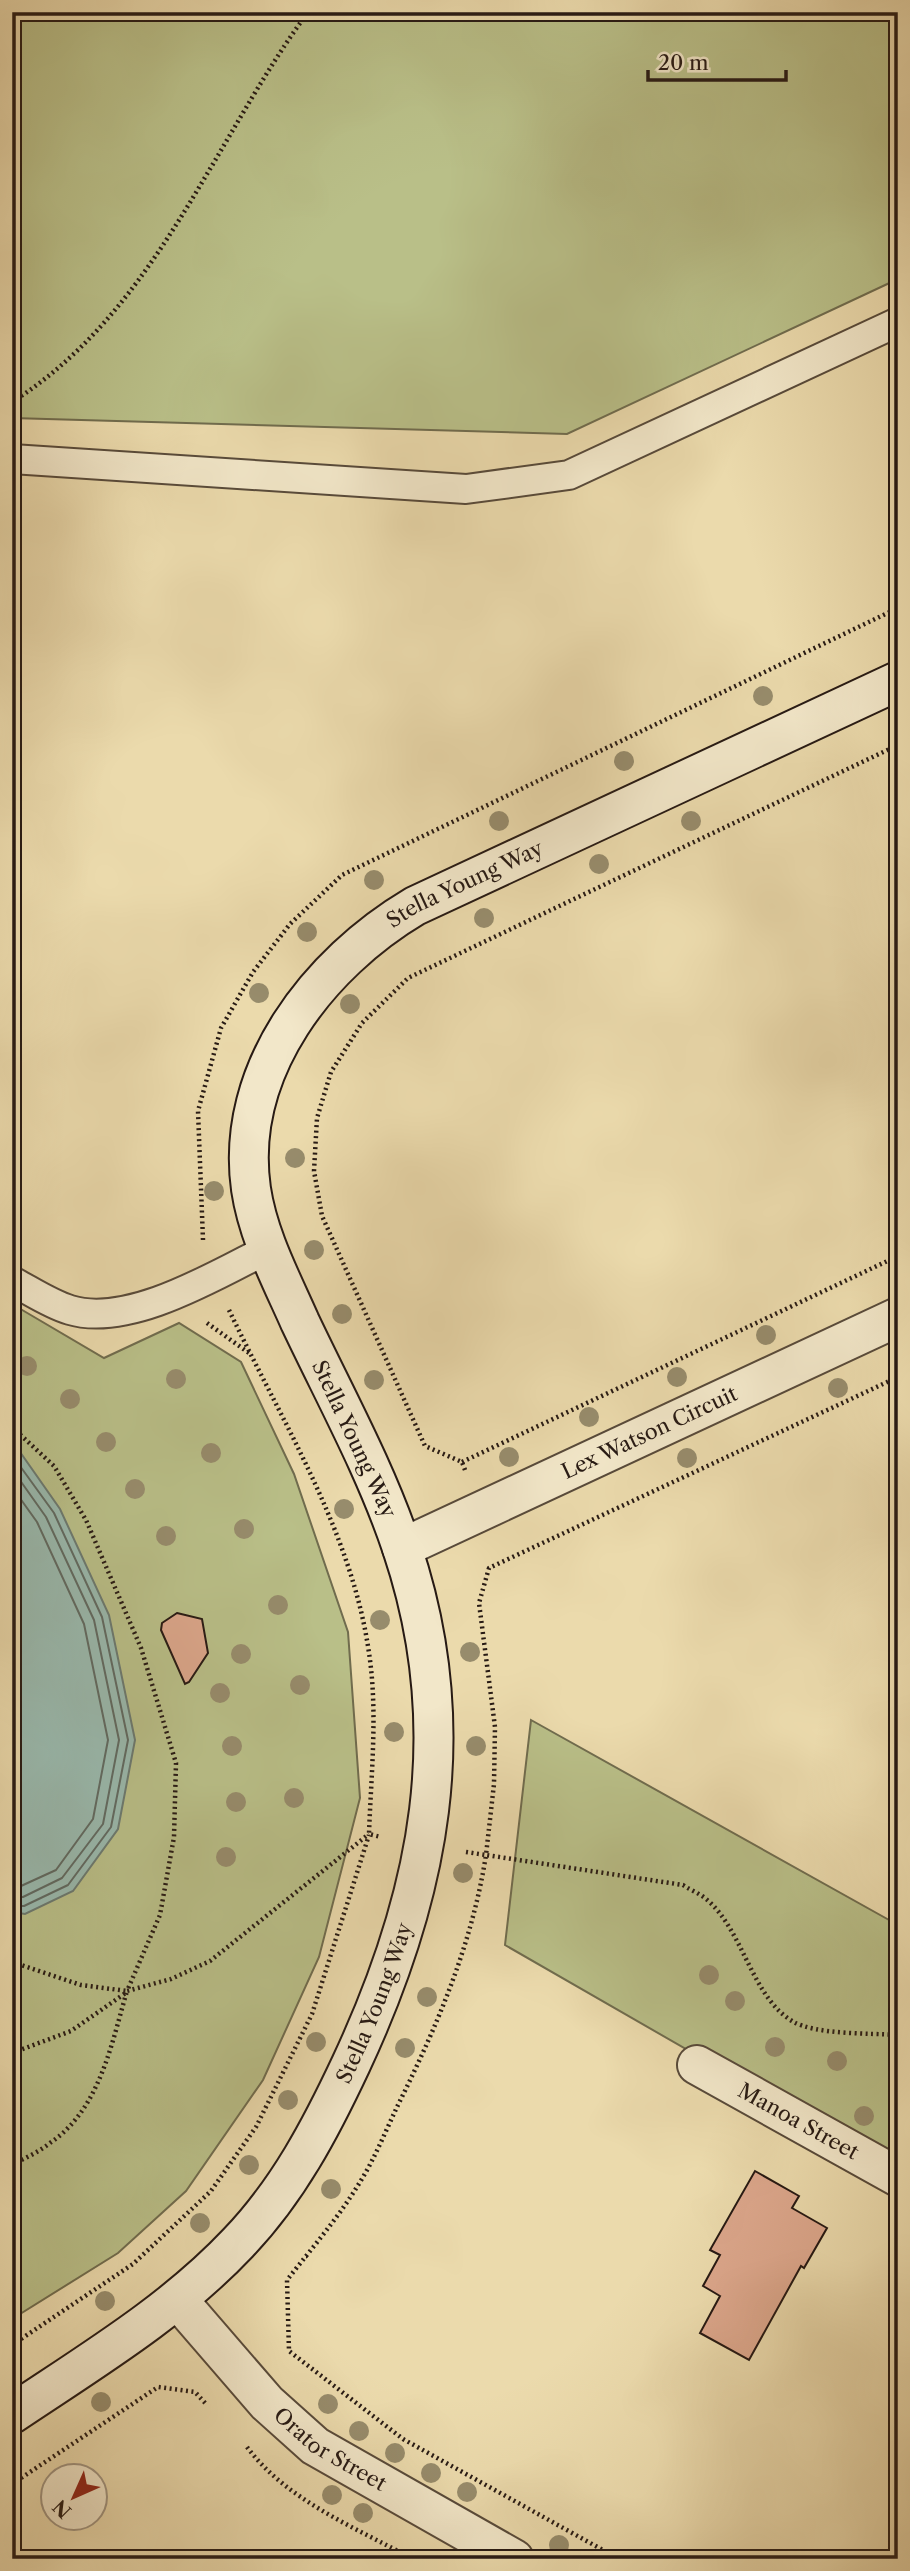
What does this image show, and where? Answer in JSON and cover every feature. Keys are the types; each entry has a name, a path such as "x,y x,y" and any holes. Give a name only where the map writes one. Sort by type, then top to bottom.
{"street":[{"name":"Stella Young Way","path":"12,2414 178,2300 240,2242 268,2209 314,2139 376,2010 397,1957 425,1847 435,1747 433,1695 427,1644 402,1548 257,1220 248,1159 260,1093 287,1029 330,971 356,946 415,906 898,681"},
{"name":"Lex Watson Circuit","path":"402,1548 898,1317"},
{"name":"Manoa Street","path":"697,2065 898,2177"},
{"name":"Orator Street","path":"178,2300 267,2403 315,2446 514,2559"}],"lane":[{"path":"12,459 466,489 569,475 898,322"},
{"path":"12,1281 72,1310 112,1312 181,1292 268,1250"}],"path":[{"path":"12,402 77,352 109,321 139,282 277,54 308,12"},
{"path":"12,2345 133,2264 211,2191 256,2127 312,2014 369,1834 373,1707 370,1654 358,1602 322,1502 213,1276 203,1238 198,1111 221,1028 253,972 290,924 342,875 898,608"},
{"path":"898,745 408,978 362,1023 331,1072 317,1118 314,1171 322,1216 425,1446 461,1462 898,1256"},
{"path":"620,2559 402,2439 289,2351 286,2280 332,2223 361,2180 416,2069 459,1966 478,1905 494,1784 495,1727 480,1603 489,1568 898,1377"},
{"path":"12,1427 54,1466 86,1520 141,1648 176,1763 174,1837 160,1914 127,1991 100,2078 82,2112 52,2143 12,2165"},
{"path":"369,1834 425,1847 683,1885 706,1899 722,1917 774,2005 793,2021 817,2028 898,2035"},
{"path":"12,2053 71,2031 127,1991 171,1979 210,1961 369,1834"},
{"path":"12,1962 81,1985 127,1991"},
{"path":"12,2484 158,2387 195,2392 211,2410"},
{"path":"245,2444 272,2475 303,2498 413,2559"}],"green space":[{"path":"12,12 898,12 898,279 567,434 12,418"},
{"path":"12,1304 104,1358 179,1323 241,1362 294,1474 348,1632 360,1798 319,1957 263,2080 186,2191 118,2253 12,2319"},
{"path":"531,1720 898,1925 898,2171 505,1945"}],"water":[{"path":"12,1447 20,1452 60,1509 109,1615 135,1740 118,1829 73,1891 25,1914 12,1912"}],"building":[{"path":"177,1613 202,1619 208,1653 185,1684 161,1630 162,1623"},
{"path":"755,2171 799,2196 792,2208 827,2228 804,2268 801,2266 749,2360 700,2333 720,2296 703,2286 720,2255 710,2250"}]}
